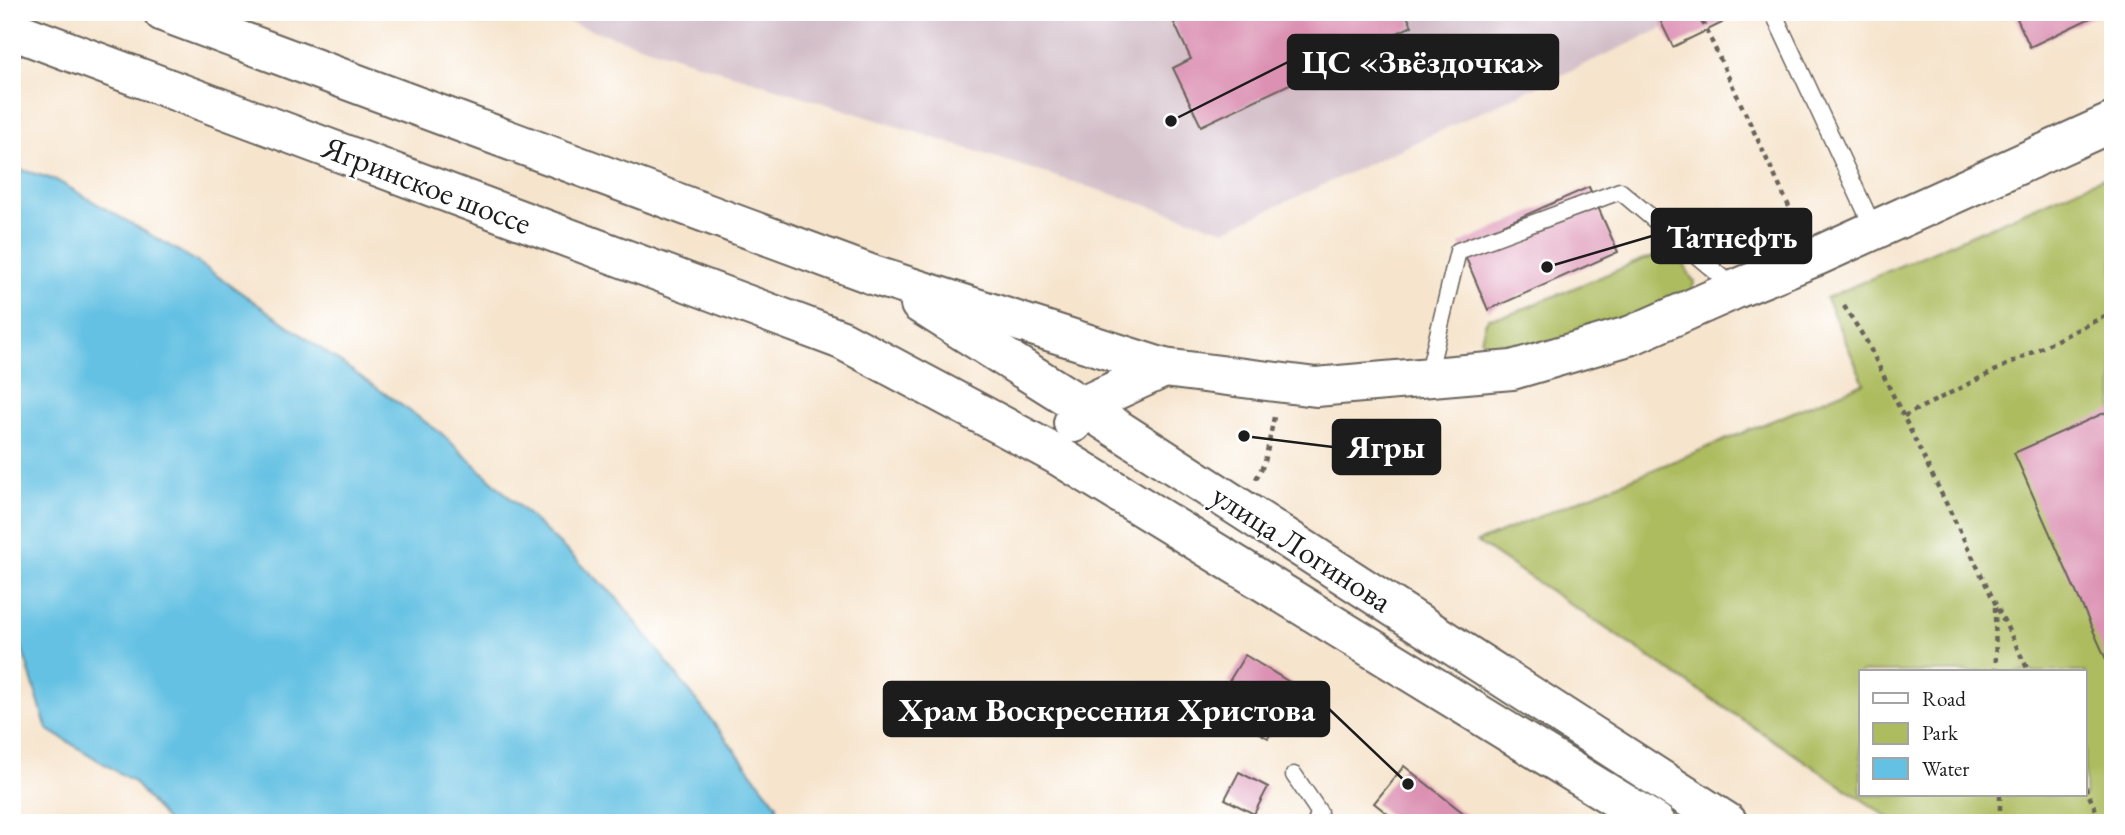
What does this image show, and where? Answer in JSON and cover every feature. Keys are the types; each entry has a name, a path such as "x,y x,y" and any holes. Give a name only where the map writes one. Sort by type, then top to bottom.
{"main road":[{"path":"163,12 873,275 1164,368 1317,387 1512,370 1619,339 1875,231 2113,122"},
{"name":"Ягринское шоссе","path":"12,30 842,340"},
{"name":"улица Логинова","path":"873,275 1082,406 1728,823"},
{"name":"улица Логинова","path":"842,340 1057,455 1656,823"},
{"path":"1057,455 1082,406 1164,368"}],"lane":[{"path":"1773,12 1875,231"},
{"path":"1427,378 1458,251 1620,191 1736,289"},
{"path":"1294,775 1320,812 1316,823"}],"path":[{"path":"1698,12 1792,214"},
{"path":"1844,306 1867,342 2028,670"},
{"path":"1904,416 2113,312"},
{"path":"1995,602 1996,670"},
{"path":"2086,788 2102,823"},
{"path":"2000,796 2000,823"}],"shaded area":[{"path":"535,12 1698,12 1225,230"}],"green space":[{"path":"2113,173 2113,823 1897,823 1477,542 1864,383 1826,298"},
{"path":"1666,255 1683,263 1694,282 1692,291 1576,337 1514,348 1494,348 1481,340 1489,318 1511,314 1644,259"}],"water":[{"path":"12,167 56,180 196,261 441,433 618,599 777,805 779,823 168,823 134,782 47,729 21,645 12,640"}],"building":[{"path":"1169,12 1405,12 1412,26 1201,126 1173,68 1191,59"},
{"path":"1656,12 1717,12 1722,23 1673,47"},
{"path":"2014,12 2103,12 2030,47"},
{"path":"1589,187 1618,252 1488,310 1460,244"},
{"path":"2113,409 2113,675 2014,453"},
{"path":"1245,655 1314,697 1297,725 1281,716 1268,738 1231,717 1245,694 1228,683"},
{"path":"1404,766 1476,823 1399,823 1374,803"},
{"path":"1239,772 1268,787 1254,814 1225,799"}],"place":[{"name":"ЦС «Звёздочка»","path":"1171,121"},
{"name":"Татнефть","path":"1547,267"},
{"name":"Ягры","path":"1244,436"},
{"name":"Храм Воскресения Христова","path":"1408,784"}]}
